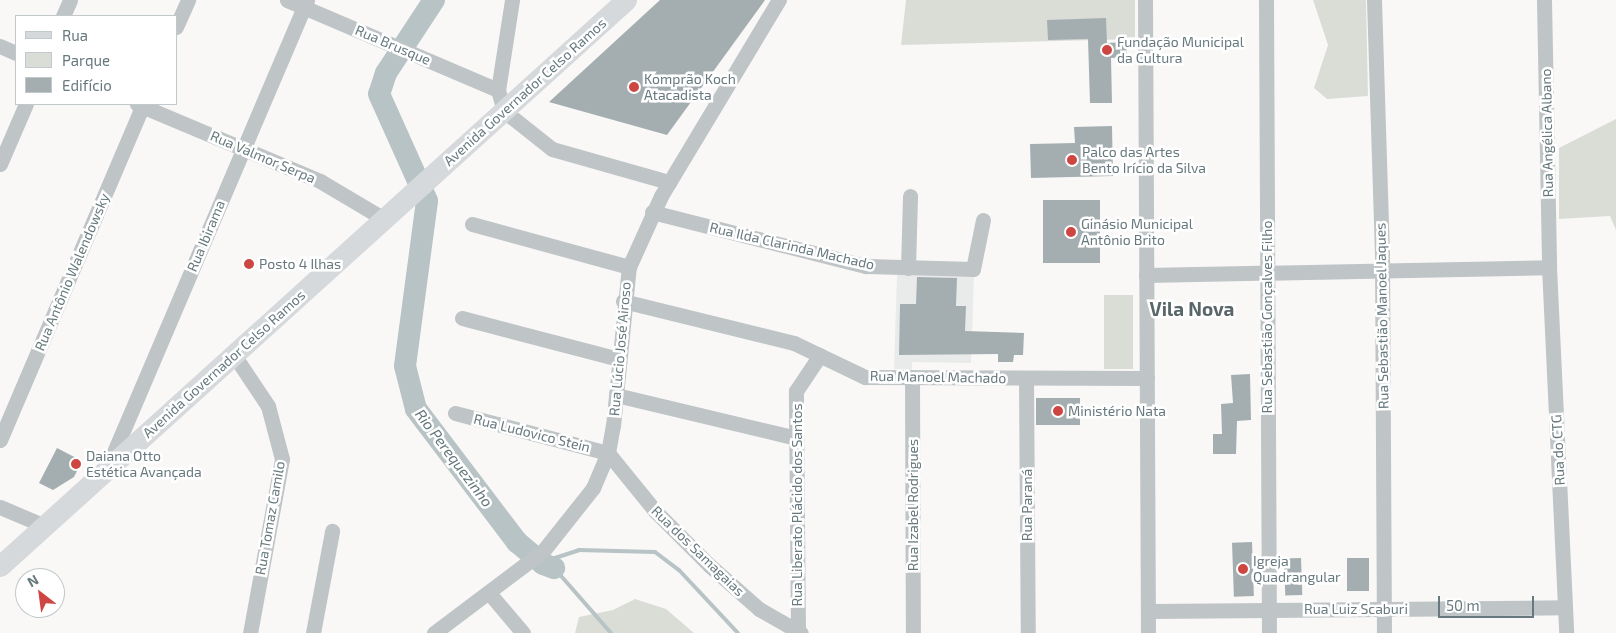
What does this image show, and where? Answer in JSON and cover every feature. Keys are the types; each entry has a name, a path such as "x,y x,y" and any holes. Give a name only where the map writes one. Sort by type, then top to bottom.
{"main road":[{"name":"Avenida Governador Celso Ramos","path":"0,566 626,0"}],"street":[{"path":"63,15 70,0"},
{"path":"178,22 188,0"},
{"name":"Rua Brusque","path":"287,0 305,4 385,42 498,90"},
{"path":"512,0 498,90 504,111 552,149 668,182"},
{"name":"Rua Lúcio José Airoso","path":"434,633 490,594 527,565 543,551 584,502 608,453 616,395 623,301 629,267 652,212 668,182 779,0"},
{"path":"1145,0 1148,633"},
{"name":"Rua Sebastião Gonçalves Filho","path":"1266,0 1269,633"},
{"name":"Rua Sebastião Manoel Jaques","path":"1374,0 1382,273 1384,633"},
{"name":"Rua Angélica Albano","path":"1544,0 1549,267"},
{"name":"Rua Ibirama","path":"105,472 305,4"},
{"path":"0,46 15,53"},
{"path":"0,164 26,105"},
{"name":"Rua Valmor Serpa","path":"141,105 320,181 384,219"},
{"name":"Rua Antônio Walendowsky","path":"0,440 141,105"},
{"path":"908,268 910,196"},
{"name":"Rua Ilda Clarinda Machado","path":"652,212 866,266 908,268 973,269 983,220"},
{"path":"472,224 629,267"},
{"path":"1146,276 1382,273 1549,267"},
{"name":"Rua do CTG","path":"1549,267 1566,633"},
{"name":"Rua Manoel Machado","path":"623,301 794,343 865,377 1147,378"},
{"path":"462,318 618,359"},
{"name":"Rua Tomaz Camilo","path":"234,355 268,406 282,459 250,633"},
{"name":"Rua Liberato Plácido dos Santos","path":"800,632 796,391 820,355"},
{"name":"Rua Izabel Rodrigues","path":"912,378 913,633"},
{"name":"Rua Paraná","path":"1026,378 1028,633"},
{"path":"616,395 796,438"},
{"name":"Rua Ludovico Stein","path":"455,413 608,453"},
{"name":"Rua dos Samagaias","path":"608,453 656,512 709,565 759,609 800,632"},
{"path":"0,507 45,526"},
{"path":"313,633 332,531"},
{"path":"490,594 522,633"},
{"name":"Rua Luiz Scaburi","path":"1148,611 1565,607"}],"shaded area":[{"path":"897,275 974,277 971,363 912,362 912,370 894,369"}],"green space":[{"path":"906,0 1135,0 1135,39 901,45"},
{"path":"1313,0 1366,0 1368,96 1327,99 1314,88 1328,45"},
{"path":"1616,119 1616,230 1610,216 1559,219 1559,148"},
{"path":"1104,295 1133,295 1133,369 1104,369"},
{"path":"635,599 666,609 694,633 575,633 579,617 613,610"}],"building":[{"name":"Komprão Koch Atacadista","path":"660,0 765,0 667,135 549,102"},
{"path":"1106,18 1107,43 1126,42 1127,57 1111,58 1112,103 1090,103 1088,39 1048,40 1047,20"},
{"name":"Palco das Artes Bento Irício da Silva","path":"1112,126 1113,176 1031,178 1030,144 1075,143 1074,127"},
{"name":"Ginásio Municipal Antônio Brito","path":"1043,200 1100,200 1100,263 1043,263"},
{"path":"917,277 957,278 956,306 966,306 965,331 1024,333 1023,355 1014,355 1013,362 998,362 998,354 899,355 900,304 916,304"},
{"path":"1250,374 1251,420 1237,421 1236,454 1213,454 1213,434 1222,434 1221,404 1233,403 1231,375"},
{"name":"Ministério Nata","path":"1036,398 1080,398 1080,425 1036,425"},
{"path":"57,448 82,461 74,477 53,490 39,483"},
{"name":"Igreja Quadrangular","path":"1252,542 1254,596 1234,597 1232,543"},
{"path":"1301,558 1302,595 1285,596 1284,559"},
{"path":"1347,558 1369,558 1369,591 1347,591"}],"waterway":[{"name":"Rio Perequezinho","path":"434,0 386,73 379,94 427,201 405,366 416,409 517,542 543,564 554,568"},
{"name":"Rio Perequezinho","path":"611,633 554,568 555,558 579,550 655,552 679,570 738,633"}],"place":[{"name":"Fundação Municipal da Cultura","path":"1107,50"},
{"name":"Komprão Koch Atacadista","path":"634,87"},
{"name":"Palco das Artes Bento Irício da Silva","path":"1072,160"},
{"name":"Ginásio Municipal Antônio Brito","path":"1071,232"},
{"name":"Posto 4 Ilhas","path":"249,264"},
{"name":"Ministério Nata","path":"1058,411"},
{"name":"Daiana Otto Estética Avançada","path":"76,464"},
{"name":"Igreja Quadrangular","path":"1243,569"}],"district":[{"name":"Vila Nova","path":"1192,309"}]}
